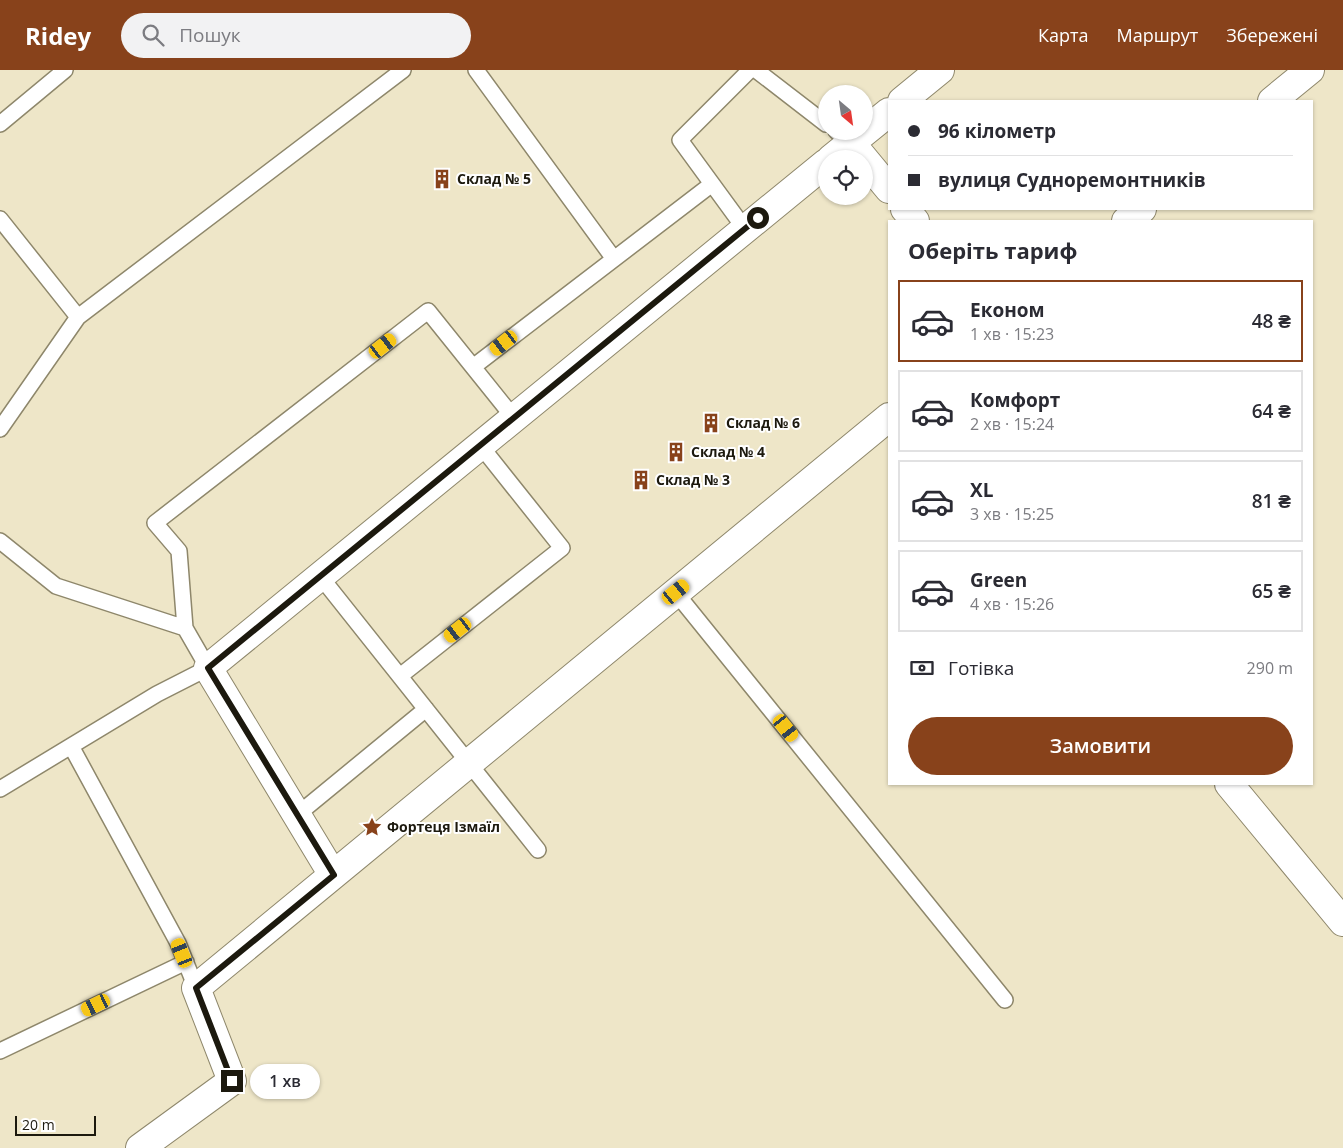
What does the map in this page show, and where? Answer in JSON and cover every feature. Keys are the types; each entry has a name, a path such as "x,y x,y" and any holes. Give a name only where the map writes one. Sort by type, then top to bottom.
{"street":[{"path":"903,100 940,70"},
{"path":"1273,100 1310,70"},
{"path":"888,113 840,144 888,188"},
{"path":"334,875 208,668 818,170"},
{"path":"906,210 914,220"},
{"path":"1127,220 1141,210"},
{"path":"153,1144 232,1081 196,988 888,418"},
{"path":"1230,785 1343,922"}],"lane":[{"path":"0,124 65,70"},
{"path":"0,429 78,317 403,70"},
{"path":"476,70 614,259"},
{"path":"745,229 680,140 750,70"},
{"path":"756,70 818,118"},
{"path":"473,367 712,184"},
{"path":"0,218 78,317"},
{"path":"0,789 157,694 208,668 185,628 179,551 155,523 428,311 514,418"},
{"path":"400,676 562,548 480,445"},
{"path":"0,541 56,586 185,628"},
{"path":"320,576 538,850"},
{"path":"676,592 1004,1000"},
{"path":"297,815 426,709"},
{"path":"71,746 178,943 196,988"},
{"path":"0,1051 186,962"}],"place":[{"name":"Склад № 5","path":"442,179"},
{"name":"Склад № 6","path":"711,423"},
{"name":"Склад № 4","path":"676,452"},
{"name":"Склад № 3","path":"641,480"},
{"name":"Фортеця Ізмаїл","path":"372,827"}],"route":[{"path":"232,1081 196,988 334,875 208,668 758,218"}]}
